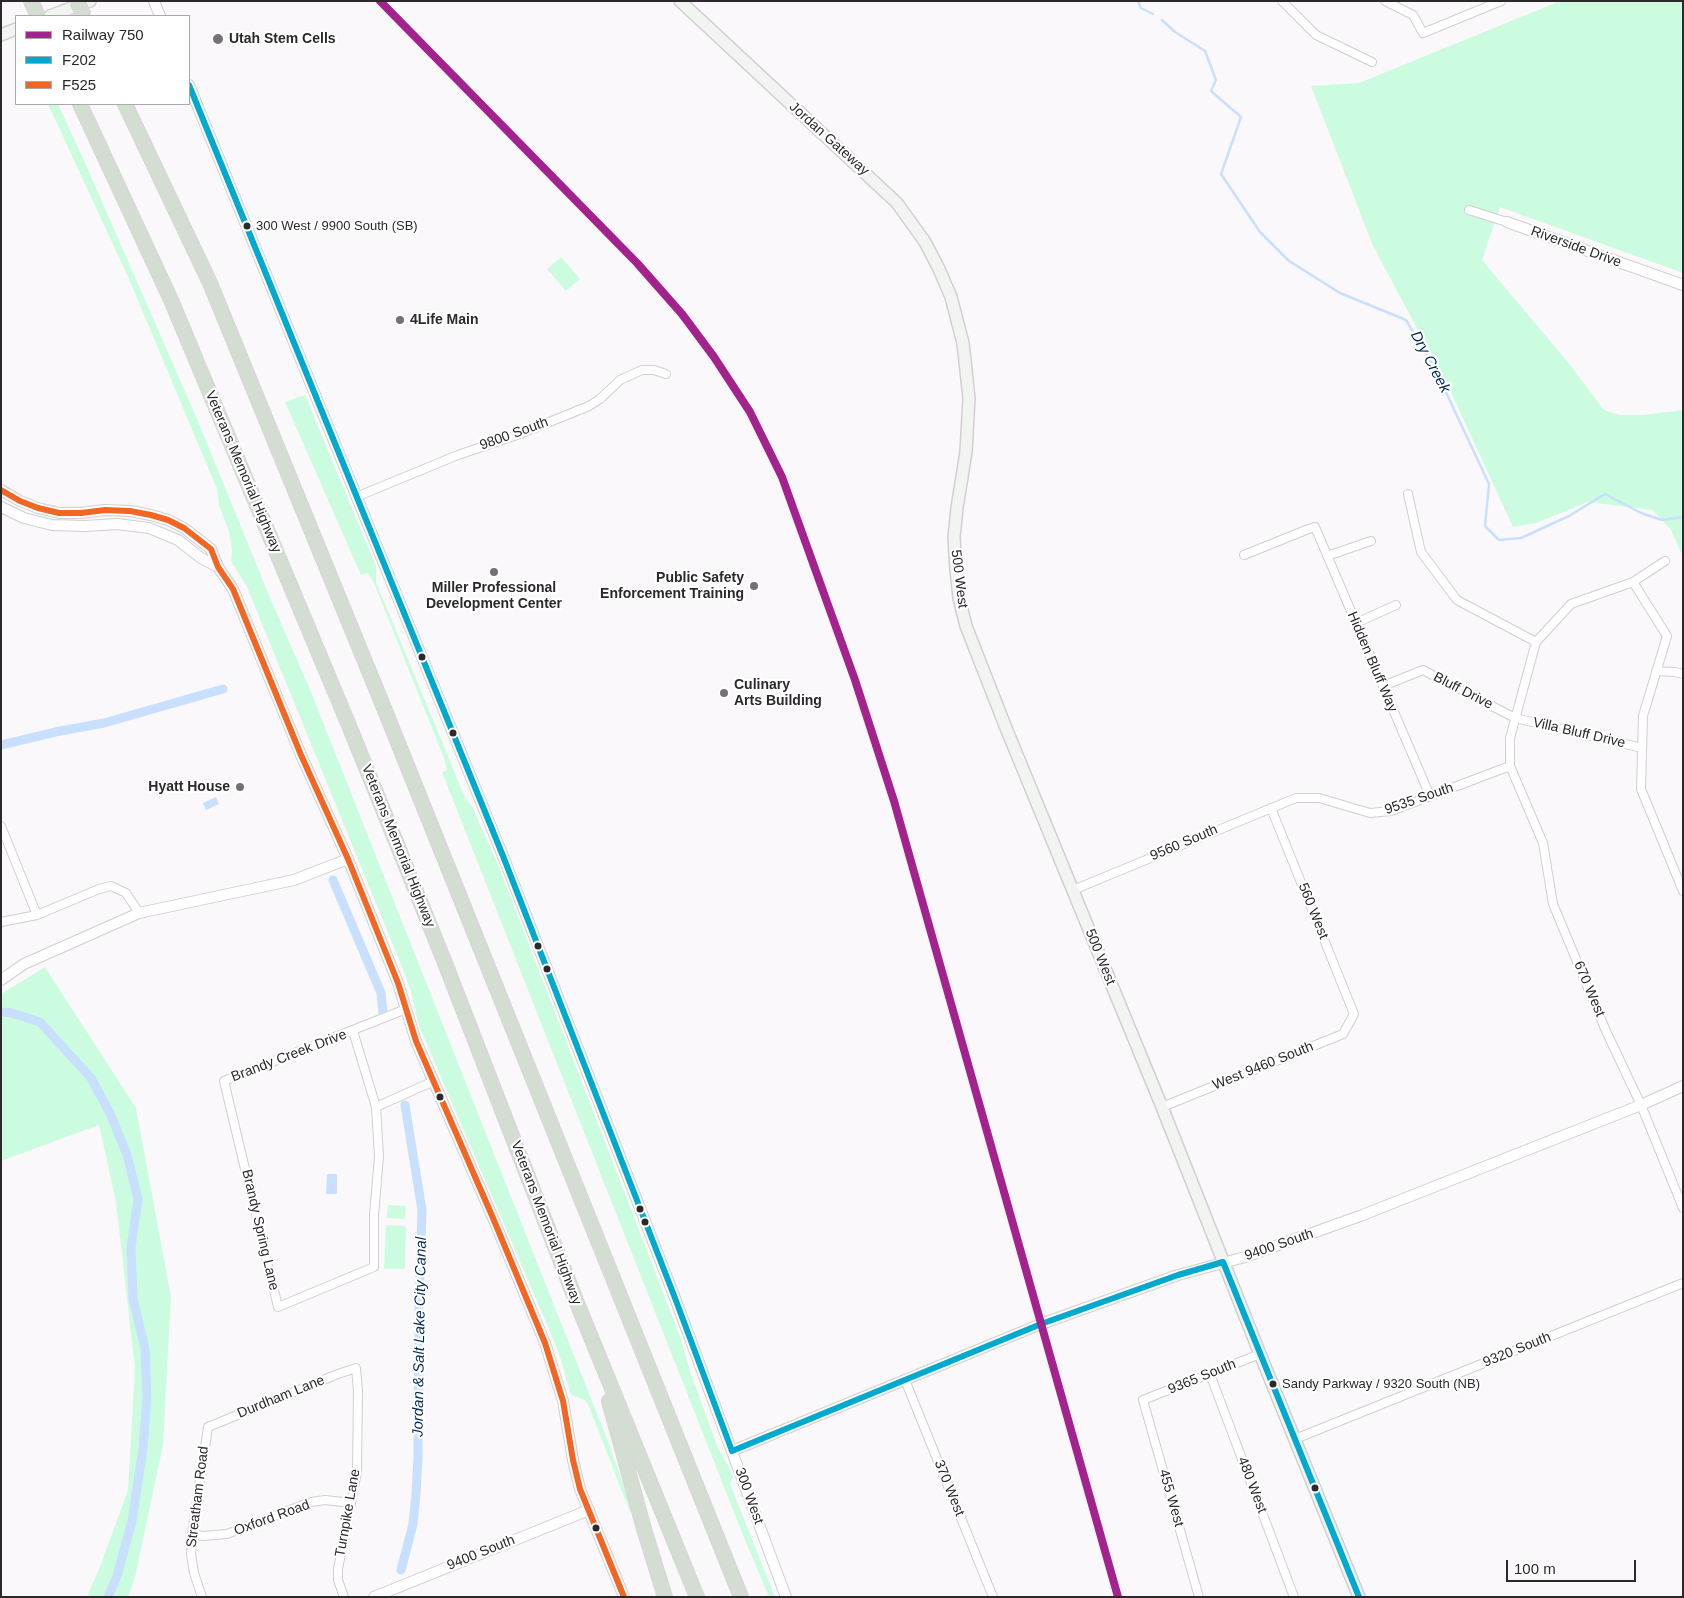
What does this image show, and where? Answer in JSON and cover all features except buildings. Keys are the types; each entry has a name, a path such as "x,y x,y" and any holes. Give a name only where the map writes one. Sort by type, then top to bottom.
{"highway":[{"path":"31,1 38,15"},
{"path":"77,1 84,15"},
{"name":"Veterans Memorial Highway","path":"80,105 171,300 350,728 697,1597"},
{"path":"125,105 214,293 384,708 741,1597"},
{"path":"576,1298 607,1394 665,1597"}],"main road":[{"path":"53,15 90,1"},
{"name":"Jordan Gateway","path":"680,1 897,203 926,242 951,297"},
{"path":"1,34 15,29"},
{"name":"500 West","path":"951,297 963,343 969,398 966,452 954,537 959,598 972,643 1162,1107 1359,1597"}],"street":[{"path":"154,1 160,15"},
{"path":"1282,1 1316,35 1372,62"},
{"path":"1385,1 1413,16 1423,33 1501,1"},
{"name":"300 West","path":"190,87 503,856 675,1298 786,1597"},
{"name":"Riverside Drive","path":"1470,210 1683,285"},
{"name":"9800 South","path":"356,497 458,454 517,436 589,406 600,399 620,380 642,370 654,370 666,374"},
{"path":"1,490 20,501 59,513 105,510 152,514 168,520 198,538 211,549 218,566 233,589 301,755 348,859 398,983 416,1041 493,1218 552,1361 580,1489 624,1597"},
{"path":"1408,494 1421,552 1457,600 1536,642"},
{"path":"1,507 24,518 52,525 76,527 117,524 149,528 178,540 201,558 218,566"},
{"name":"Hidden Bluff Way","path":"1244,555 1315,527 1430,796"},
{"path":"1327,556 1371,541"},
{"path":"1510,766 1510,738 1536,642 1571,604 1633,582 1665,560"},
{"path":"1633,582 1667,636 1643,716 1641,789 1683,891"},
{"path":"1356,623 1396,605"},
{"name":"Bluff Drive","path":"1383,686 1423,670 1515,718"},
{"path":"1656,671 1683,674"},
{"name":"Villa Bluff Drive","path":"1515,718 1642,748"},
{"name":"9535 South","path":"1296,798 1319,798 1370,813 1391,811 1510,766"},
{"name":"670 West","path":"1510,766 1543,844 1553,904 1606,1031 1642,1105 1683,1208"},
{"name":"9560 South","path":"1073,890 1296,798"},
{"name":"560 West","path":"1271,808 1354,1014"},
{"path":"1,826 36,915"},
{"path":"1,980 24,964 139,914 294,880 348,859"},
{"path":"1,922 36,915 99,889 111,886 126,893 139,914"},
{"name":"Brandy Creek Drive","path":"224,1081 406,1009"},
{"name":"West 9460 South","path":"1162,1107 1343,1034 1354,1014"},
{"name":"Brandy Creek Drive","path":"353,1031 376,1107 379,1156 374,1215 374,1267"},
{"name":"Brandy Spring Lane","path":"224,1081 278,1307 374,1267"},
{"path":"376,1107 434,1081"},
{"name":"9400 South","path":"732,1451 1056,1318 1178,1275 1245,1257 1360,1216 1642,1105 1683,1086"},
{"name":"9320 South","path":"1294,1439 1683,1283"},
{"name":"9365 South","path":"1143,1400 1260,1354"},
{"name":"Durdham Lane","path":"208,1427 356,1368"},
{"name":"Turnpike Lane","path":"344,1597 338,1580 338,1570 357,1472 358,1390 356,1368"},
{"name":"480 West","path":"1210,1374 1294,1597"},
{"name":"370 West","path":"905,1380 993,1597"},
{"name":"455 West","path":"1143,1400 1199,1597"},
{"name":"Streatham Road","path":"202,1597 194,1573 191,1554 192,1534 208,1427"},
{"name":"Oxford Road","path":"192,1534 216,1536 226,1534 311,1502 326,1500 351,1503"},
{"name":"9400 South","path":"374,1597 589,1510"}],"green space":[{"path":"1560,1 1683,1 1683,273 1500,207 1482,260 1571,366 1604,410 1620,415 1643,415 1683,410 1683,557 1671,530 1652,510 1588,502 1536,523 1513,527 1449,388 1373,246 1311,86 1359,83"},
{"path":"48,105 58,105 82,156 195,414 311,692 609,1444 633,1511 630,1512 588,1404 585,1400 571,1395 551,1334 419,1026 404,972 247,587 231,561 232,550 229,532 219,505 217,489 129,279"},
{"path":"561,257 580,279 566,291 547,269"},
{"path":"305,395 376,566 376,582 465,798 472,806 501,872 681,1339 690,1372 718,1448 733,1477 730,1484 775,1597 769,1597 743,1535 442,772 447,770 444,758 374,583 368,573 361,575 285,402"},
{"path":"45,967 136,1108 171,1297 163,1445 135,1577 128,1597 87,1597 128,1490 135,1369 116,1202 99,1125 1,1161 1,994"},
{"path":"388,1205 406,1206 405,1219 387,1218"},
{"path":"386,1225 406,1226 405,1269 384,1269"}],"water":[{"path":"216,797 219,804 206,810 203,803"},
{"path":"327,1174 337,1174 337,1194 326,1194"}],"waterway":[{"name":"Dry Creek","path":"1138,1 1141,8 1153,14"},
{"name":"Dry Creek","path":"1162,20 1175,32 1205,51 1216,80 1211,91 1241,117 1221,174 1260,232 1289,261 1340,293 1406,320 1436,371 1489,484 1485,526 1499,540 1521,538 1569,516 1605,494 1641,513 1662,520 1683,517"},
{"name":"Jordan & Salt Lake City Canal","path":"1,745 104,723 223,689"},
{"name":"Jordan & Salt Lake City Canal","path":"333,880 381,993 383,1013"},
{"path":"1,1012 12,1013 40,1022 91,1078 110,1113 127,1155 138,1199 131,1247 133,1299 145,1348 147,1396 143,1449 132,1521 117,1576 108,1597"},
{"name":"Jordan & Salt Lake City Canal","path":"401,1570 413,1524 416,1494 422,1210 405,1105"}],"rail line":[{"name":"750","path":"380,1 637,263 682,314 714,357 750,412 782,477 855,680 894,801 1118,1597"}],"transit line":[{"name":"F202","path":"190,87 503,856 675,1298 732,1451"},
{"name":"F525","path":"1,490 20,501 59,513 105,510 130,511 151,515 168,520 184,528 211,549 218,567 233,589 301,755 348,859 398,983 416,1041 545,1343 563,1401 580,1489 624,1597"},
{"name":"F202","path":"1223,1262 1359,1597"},
{"name":"F202","path":"732,1451 1041,1324 1178,1275 1223,1262"}],"place":[{"name":"Utah Stem Cells","path":"218,39"},
{"name":"300 West / 9900 South (SB)","path":"247,226"},
{"name":"4Life Main","path":"400,320"},
{"name":"Miller Professional Development Center","path":"494,572"},
{"name":"Public Safety Enforcement Training","path":"754,586"},
{"name":"Culinary Arts Building","path":"724,693"},
{"name":"Hyatt House","path":"240,787"},
{"name":"Sandy Parkway / 9320 South (NB)","path":"1273,1384"}]}
